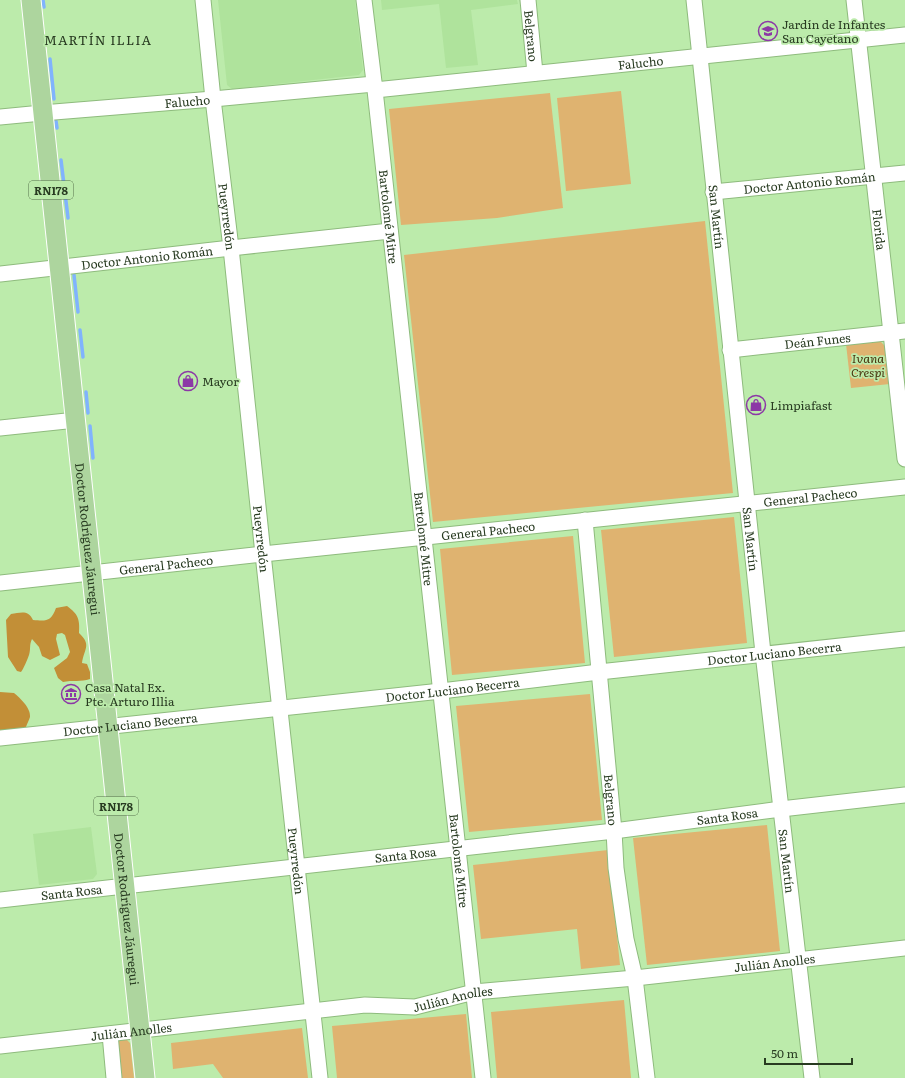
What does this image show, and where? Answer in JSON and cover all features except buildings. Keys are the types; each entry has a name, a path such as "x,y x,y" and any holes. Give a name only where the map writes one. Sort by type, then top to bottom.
{"main road":[{"name":"Doctor Rodríguez Jáuregui","path":"31,0 145,1078"}],"street":[{"name":"Pueyrredón","path":"203,0 320,1078"},
{"name":"Bartolomé Mitre","path":"364,0 375,87 483,1078"},
{"name":"Belgrano","path":"528,0 535,73"},
{"name":"San Martín","path":"694,0 713,192 763,653 812,1078"},
{"name":"Florida","path":"854,0 873,177 898,332 905,459"},
{"name":"Falucho","path":"0,117 42,112 375,87 535,73 905,35"},
{"name":"Doctor Antonio Román","path":"713,192 905,173"},
{"name":"Doctor Antonio Román","path":"0,274 390,231"},
{"name":"Deán Funes","path":"730,350 898,332"},
{"path":"0,428 76,420"},
{"name":"General Pacheco","path":"0,583 905,487"},
{"name":"Belgrano","path":"585,520 614,832 616,868 626,939 635,978 647,1078"},
{"name":"Doctor Luciano Becerra","path":"0,738 441,691 763,653 905,639"},
{"name":"Santa Rosa","path":"0,900 614,832 781,809 905,795"},
{"name":"Julián Anolles","path":"0,1046 365,1005 415,1007 474,992 635,978 905,948"},
{"path":"110,1034 114,1078"}],"shaded area":[{"path":"218,0 355,0 363,70 359,75 232,89 227,85"},
{"path":"381,0 517,0 518,4 471,10 478,65 446,68 439,4 382,10"},
{"path":"67,606 78,617 79,633 83,637 86,644 82,663 87,664 90,672 90,679 63,682 58,678 54,668 67,658 70,652 65,635 62,633 57,634 56,639 60,655 50,660 42,656 39,647 32,639 29,655 24,667 21,672 17,671 8,657 6,620 11,614 24,612 29,614 33,620 48,620 56,608"},
{"path":"0,692 14,693 25,704 30,714 26,727 0,733"},
{"path":"91,827 97,874 93,879 39,885 33,834"}],"green space":[{"path":"621,91 631,184 566,191 557,98"},
{"path":"550,93 563,208 497,218 401,225 389,109"},
{"path":"705,221 733,493 433,522 404,255"},
{"name":"Ivana Crespi","path":"880,341 886,347 890,384 851,388 846,344"},
{"path":"734,517 747,643 614,657 601,530"},
{"path":"573,536 585,663 452,675 440,549"},
{"path":"590,694 602,820 469,832 456,706"},
{"path":"767,825 780,951 647,965 633,838"},
{"path":"608,850 620,965 581,969 577,929 481,939 473,865"},
{"path":"624,1000 631,1078 497,1078 491,1012"},
{"path":"466,1014 472,1078 337,1078 332,1026"},
{"path":"302,1028 308,1078 223,1078 213,1064 173,1069 171,1043"},
{"path":"123,1039 130,1043 134,1078 117,1078 116,1042"}],"waterway":[{"path":"43,0 44,7"},
{"path":"50,59 54,99"},
{"path":"56,121 57,128"},
{"path":"61,160 68,218"},
{"path":"74,275 78,312"},
{"path":"80,330 83,357"},
{"path":"86,392 88,413"},
{"path":"90,426 93,458"}],"place":[{"name":"Jardín de Infantes San Cayetano","path":"768,31"},
{"name":"Mayor","path":"188,381"},
{"name":"Limpiafast","path":"756,405"},
{"name":"Casa Natal Ex. Pte. Arturo Illia","path":"71,694"}],"district":[{"name":"MARTÍN ILLIA","path":"98,39"}]}
